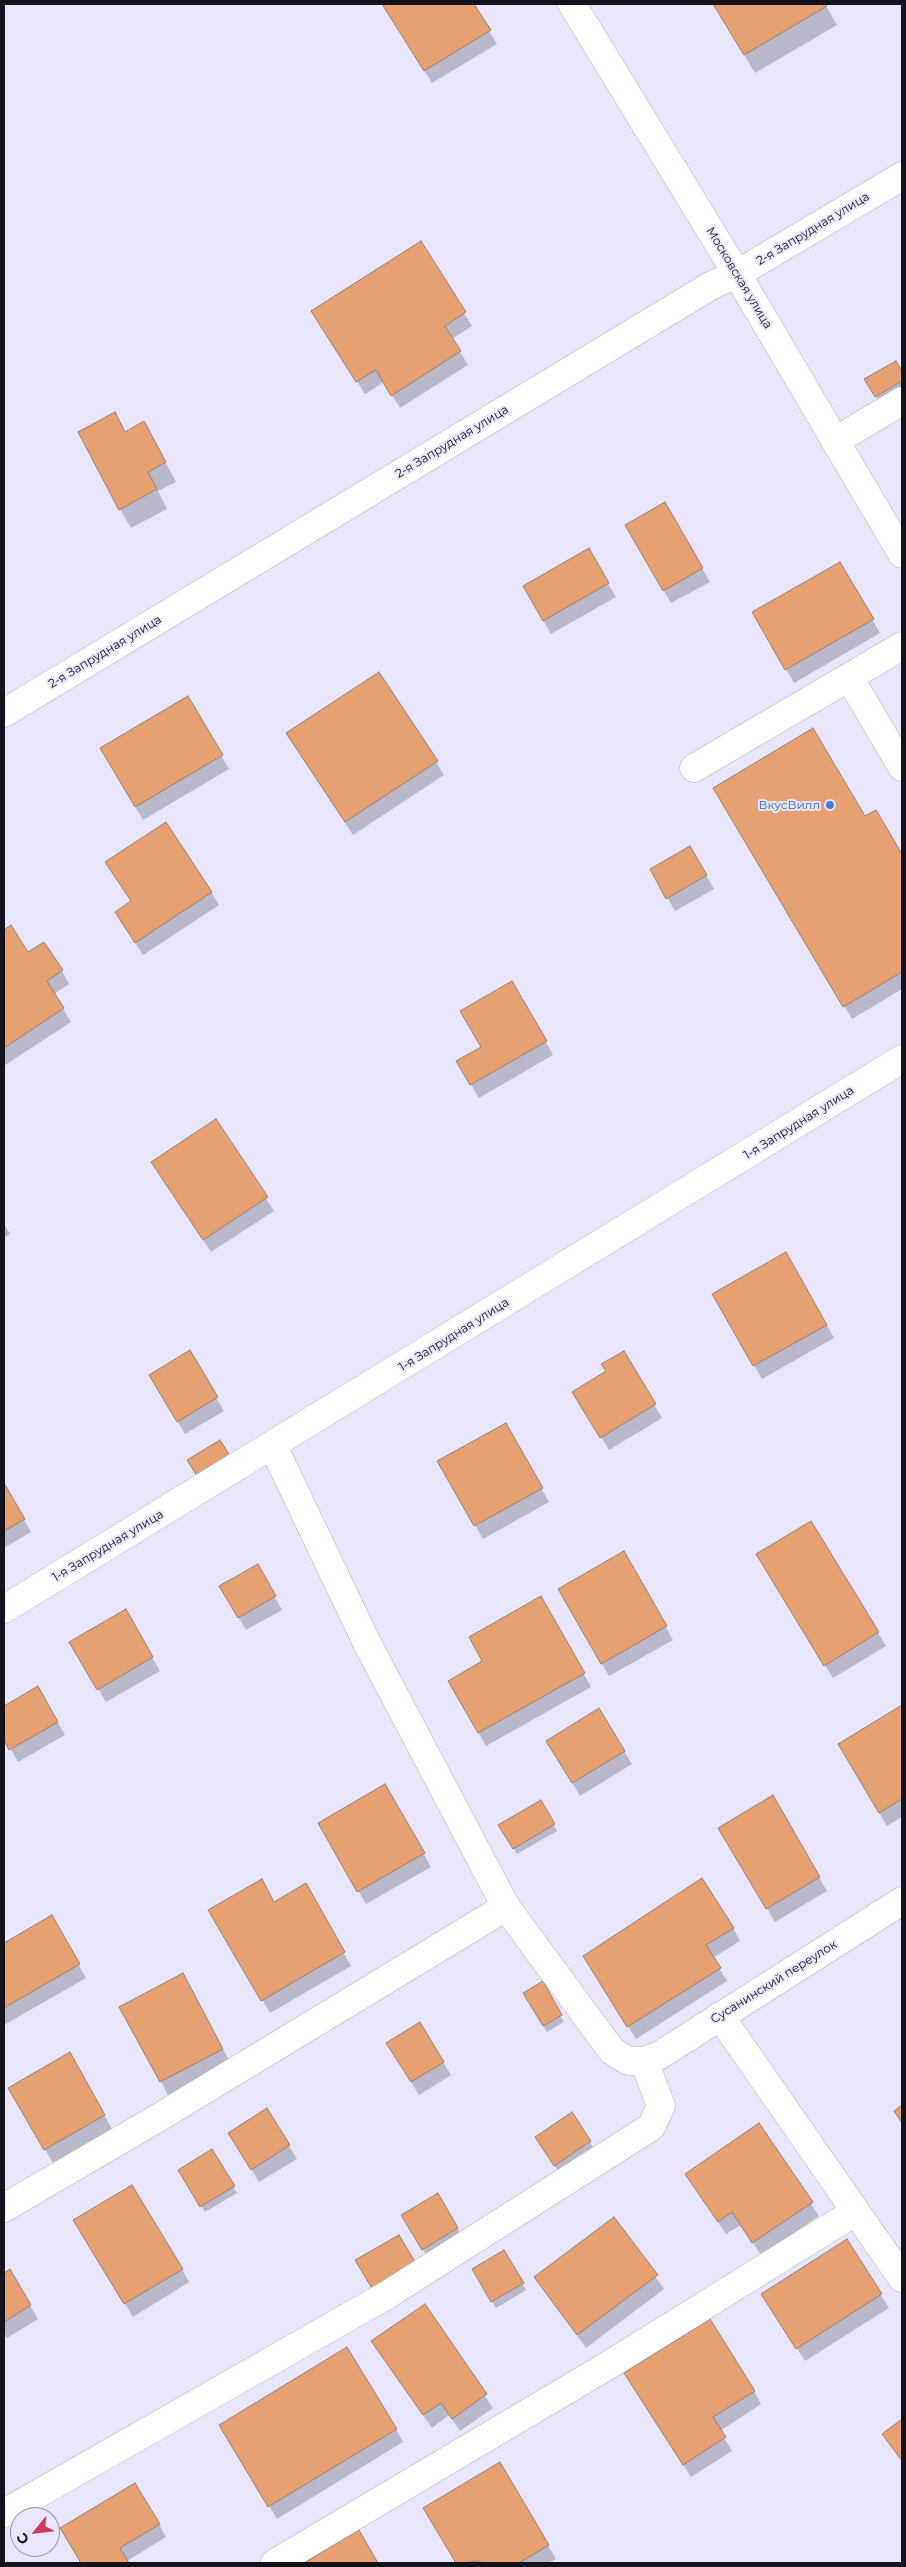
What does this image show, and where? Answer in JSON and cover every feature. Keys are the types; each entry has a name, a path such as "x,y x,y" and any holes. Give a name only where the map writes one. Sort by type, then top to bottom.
{"street":[{"name":"Московская улица","path":"572,4 737,274 902,554"},
{"name":"2-я Запрудная улица","path":"4,713 712,284 737,274 902,176"},
{"path":"835,441 902,401"},
{"path":"694,768 902,646"},
{"path":"849,677 902,767"},
{"name":"1-я Запрудная улица","path":"4,1609 902,1059"},
{"path":"4,2513 387,2295 651,2128 661,2106 644,2061 628,2061 612,2050 506,1907 367,1643 273,1446"},
{"name":"Сусанинский переулок","path":"644,2061 660,2055 902,1901"},
{"path":"4,2208 158,2118 506,1907"},
{"path":"720,2016 902,2278"},
{"path":"275,2563 608,2366 855,2212"}],"building":[{"path":"382,4 474,4 491,30 424,71"},
{"path":"713,4 826,4 827,6 744,55"},
{"path":"421,241 466,312 445,326 461,351 391,396 376,370 356,382 311,311"},
{"path":"896,361 902,371 902,381 875,397 864,379"},
{"path":"115,412 125,432 144,421 166,462 148,472 157,489 119,510 78,432"},
{"path":"665,502 703,568 663,591 625,525"},
{"path":"589,548 609,583 543,621 523,586"},
{"path":"840,562 874,619 785,670 752,612"},
{"path":"379,672 438,761 345,822 286,733"},
{"path":"188,696 223,755 135,807 100,748"},
{"path":"813,728 865,816 876,810 902,854 902,972 843,1007 713,788"},
{"path":"166,822 212,892 135,943 115,912 131,901 105,862"},
{"path":"690,846 707,875 666,899 650,869"},
{"path":"11,925 28,952 44,942 63,970 47,981 64,1008 4,1048 4,930"},
{"path":"512,981 547,1041 470,1085 456,1061 481,1047 460,1011"},
{"path":"216,1119 268,1197 203,1240 151,1162"},
{"path":"786,1252 827,1325 753,1366 712,1294"},
{"path":"190,1350 218,1397 177,1422 149,1375"},
{"path":"624,1351 656,1404 600,1438 572,1392 606,1371 601,1364"},
{"path":"506,1423 543,1488 474,1526 437,1461"},
{"path":"220,1440 230,1456 197,1476 187,1460"},
{"path":"4,1483 25,1519 4,1531"},
{"path":"811,1521 879,1632 824,1666 756,1554"},
{"path":"624,1551 667,1626 601,1664 558,1589"},
{"path":"258,1564 276,1596 238,1618 219,1586"},
{"path":"541,1596 585,1673 478,1733 448,1681 482,1661 469,1637"},
{"path":"126,1609 153,1657 97,1690 69,1642"},
{"path":"38,1686 58,1722 9,1750 4,1740 4,1706"},
{"path":"902,1705 902,1799 879,1813 838,1744"},
{"path":"599,1708 625,1751 572,1783 546,1741"},
{"path":"385,1784 425,1853 357,1892 318,1823"},
{"path":"773,1795 820,1877 766,1909 718,1828"},
{"path":"541,1800 555,1824 513,1849 498,1825"},
{"path":"702,1878 734,1928 706,1945 721,1968 627,2027 583,1956"},
{"path":"262,1879 274,1902 306,1883 345,1952 261,2001 208,1910"},
{"path":"52,1915 80,1964 4,2008 4,1943"},
{"path":"183,1973 223,2049 160,2082 119,2007"},
{"path":"543,1981 562,2015 543,2026 523,1993"},
{"path":"420,2022 444,2062 411,2082 386,2043"},
{"path":"70,2052 105,2115 44,2150 8,2088"},
{"path":"902,2105 902,2123 894,2111"},
{"path":"267,2108 290,2145 251,2170 228,2133"},
{"path":"572,2112 591,2141 554,2166 535,2137"},
{"path":"759,2123 813,2202 752,2243 732,2212 718,2222 685,2174"},
{"path":"212,2149 235,2186 200,2207 178,2170"},
{"path":"132,2185 183,2269 124,2304 73,2220"},
{"path":"438,2193 458,2228 422,2250 401,2215"},
{"path":"614,2217 658,2275 577,2335 534,2277"},
{"path":"399,2235 417,2265 373,2290 355,2260"},
{"path":"847,2239 882,2294 796,2349 761,2294"},
{"path":"504,2250 524,2283 491,2302 472,2269"},
{"path":"10,2269 31,2305 4,2322 4,2273"},
{"path":"425,2304 487,2394 452,2419 441,2403 423,2415 371,2341"},
{"path":"710,2319 755,2391 713,2417 726,2437 683,2465 624,2373"},
{"path":"347,2347 397,2429 268,2507 219,2425"},
{"path":"902,2419 902,2461 882,2434"},
{"path":"500,2462 549,2545 519,2563 481,2563 480,2561 456,2563 423,2508"},
{"path":"135,2483 160,2524 120,2548 129,2563 81,2563 60,2528"},
{"path":"359,2530 378,2563 304,2563"}],"place":[{"name":"ВкусВилл","path":"830,805"}]}
